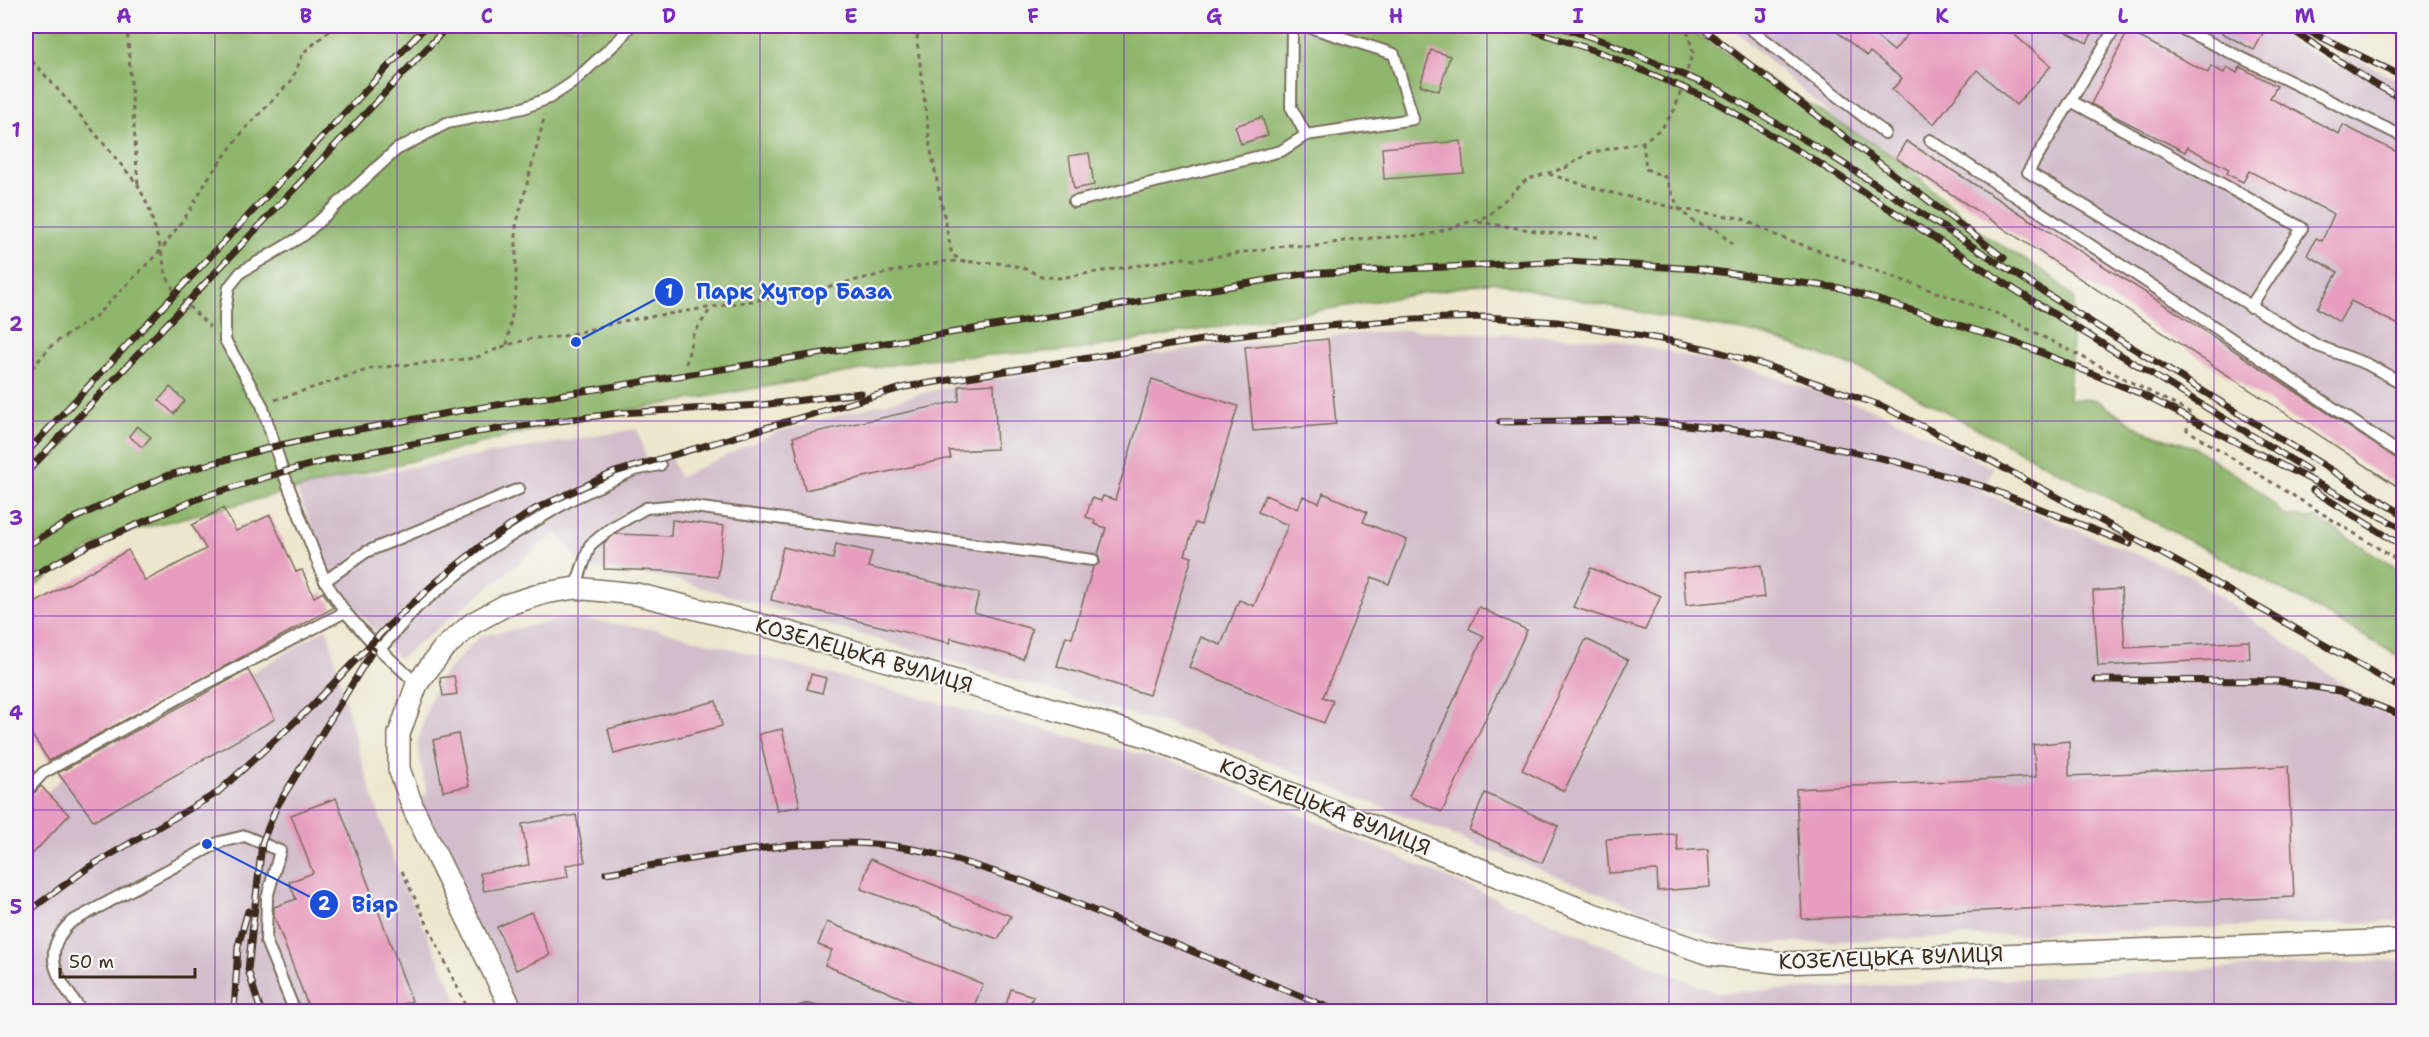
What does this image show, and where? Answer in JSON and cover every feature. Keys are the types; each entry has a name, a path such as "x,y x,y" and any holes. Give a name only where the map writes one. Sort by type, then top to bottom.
{"street":[{"name":"КОЗЕЛЕЦЬКА ВУЛИЦЯ","path":"513,1011 414,810 399,769 399,734 417,684 443,650 473,623 506,605 545,593 575,588 636,594 774,628 1149,737 1590,913 1708,954 1783,963 2403,940"}],"lane":[{"path":"417,684 380,650 345,612 325,581 283,472 262,405 225,340 225,312 229,287 241,272 304,235 396,150 447,123 523,108 549,98 572,83 619,40 630,26"},
{"path":"1292,26 1292,108 1306,135"},
{"path":"1074,202 1281,151 1306,135 1413,119 1394,54 1306,26"},
{"path":"1747,26 1885,133"},
{"path":"2116,26 2028,172 2318,346 2367,364 2403,384"},
{"path":"2176,26 2403,137"},
{"path":"2071,101 2302,228 2250,307"},
{"path":"1930,140 2186,307 2403,456"},
{"path":"380,650 417,607 489,549 570,500 634,470 660,465"},
{"path":"325,581 366,552 519,489"},
{"path":"575,588 590,545 611,528 646,508 679,505 1093,560"},
{"path":"26,791 43,773 186,694 345,612"},
{"path":"82,1011 55,970 53,956 55,943 61,932 71,922 220,842 245,836 280,851 267,898 266,941 295,1011"},
{"path":"800,1011 817,1011"}],"path":[{"path":"127,26 138,185"},
{"path":"325,26 327,34"},
{"path":"26,375 53,344 96,316 161,250 190,210 210,175 245,129 292,80 303,53 335,26"},
{"path":"918,26 917,40 930,146 952,255 968,262"},
{"path":"262,405 373,368 475,358 507,345 534,338 560,337 623,321 796,294 948,261 998,263 1021,267 1041,276 1059,278 1183,258 1195,260 1290,245 1310,247 1356,239 1428,235 1476,222 1488,216 1527,179 1565,168 1589,153 1643,142 1662,128 1675,109 1693,52 1686,26"},
{"path":"26,54 138,185 149,208 166,275 175,293 225,340"},
{"path":"507,345 516,291 516,226 549,98"},
{"path":"1643,142 1646,169 1665,177 1679,209 1694,222 1717,230 1732,244"},
{"path":"1547,173 1604,191 1679,209 1741,218 1780,237 2001,315 2189,412 2187,430 2403,564"},
{"path":"1476,222 1549,234 1598,237"},
{"path":"686,364 693,334 711,308"},
{"path":"402,871 469,1011"}],"shaded area":[{"path":"1730,26 2275,26 2280,28 2281,35 2338,68 2346,54 2403,82 2403,490 1896,158 1888,166"},
{"path":"1409,330 1609,339 1759,372 1878,411 1993,468 1983,493 2189,575 2403,726 2403,921 1730,945 1201,735 670,578 584,568 556,533 399,659 332,579 296,487 637,429 648,463 671,458 679,477 777,432 954,385 1217,345"},
{"path":"569,618 655,629 1189,767 1716,993 2403,960 2403,1011 507,1011 408,806 427,794 417,744 429,702 440,678 480,636"},
{"path":"327,628 359,753 398,873 463,1011 26,1011 26,815 59,780 250,674"}],"green space":[{"path":"26,26 1682,26 1896,158 1986,236 2053,277 2074,298 2069,399 2096,400 2144,431 2194,447 2255,487 2285,516 2316,518 2403,572 2404,659 2295,597 1873,373 1760,334 1668,318 1492,282 1077,350 925,359 578,419 107,537 26,592"}],"building":[{"path":"1830,26 1863,26 1894,51 1914,26 2004,26 2051,66 2016,105 1977,70 1934,124 1892,90 1902,78 1870,52 1867,56"},
{"path":"2055,26 2096,26 2087,43"},
{"path":"2209,26 2267,26 2254,50"},
{"path":"2128,31 2208,73 2211,66 2224,73 2227,67 2237,73 2240,67 2277,86 2270,98 2339,134 2343,125 2403,155 2403,327 2351,301 2339,322 2317,308 2338,272 2307,255 2316,238 2322,241 2334,214 2249,171 2243,182 2227,174 2229,169 2187,147 2185,152 2091,104"},
{"path":"1431,50 1450,56 1439,91 1420,85"},
{"path":"1262,117 1268,135 1241,144 1235,126"},
{"path":"1461,141 1464,173 1384,179 1382,148"},
{"path":"1906,141 2176,312 2403,463 2403,490 1896,158"},
{"path":"1089,153 1094,185 1074,189 1069,156"},
{"path":"1328,339 1336,424 1253,431 1245,347"},
{"path":"1152,379 1238,406 1201,525 1195,523 1185,555 1192,557 1149,695 1057,666 1066,636 1072,638 1093,567 1100,562 1098,554 1106,528 1094,524 1095,520 1086,517 1092,498 1101,501 1103,496 1115,500"},
{"path":"994,384 997,449 949,451 951,458 805,490 793,437 959,401 959,386"},
{"path":"170,387 185,401 174,414 159,400"},
{"path":"137,426 151,437 142,447 129,436"},
{"path":"1323,493 1367,512 1363,522 1407,540 1389,584 1372,577 1323,697 1333,701 1324,723 1189,667 1201,637 1221,645 1239,600 1254,606 1288,525 1258,512 1265,495 1298,509 1303,496 1319,503"},
{"path":"223,508 236,531 270,515 296,572 302,570 314,597 323,592 333,608 49,761 30,732 26,735 26,608 128,550 145,581 206,549 192,525"},
{"path":"672,520 724,526 718,577 666,571 604,569 604,543 615,534 671,536"},
{"path":"836,544 872,552 868,567 979,593 974,612 1032,629 1023,659 951,638 950,643 771,600 783,547 833,559"},
{"path":"1761,565 1765,597 1686,605 1683,573"},
{"path":"1591,568 1661,596 1645,630 1573,607"},
{"path":"2121,589 2125,648 2249,641 2250,658 2098,666 2093,591"},
{"path":"1479,607 1527,630 1442,812 1409,796 1484,636 1469,629"},
{"path":"1586,639 1628,660 1564,791 1522,770"},
{"path":"248,670 275,719 94,821 58,773"},
{"path":"811,674 826,678 822,693 807,689"},
{"path":"454,676 457,694 443,696 440,678"},
{"path":"716,701 722,726 614,754 608,729"},
{"path":"782,729 800,806 777,811 759,734"},
{"path":"458,734 469,786 443,791 433,740"},
{"path":"2069,741 2069,776 2288,766 2294,897 1802,919 1796,789 2036,777 2033,745"},
{"path":"41,786 69,815 26,861 26,798"},
{"path":"1485,793 1558,826 1542,863 1469,830"},
{"path":"336,798 412,1001 383,1011 310,1011 274,916 274,907 296,899 289,882 313,873 291,815"},
{"path":"576,815 585,862 566,865 568,877 484,891 480,873 529,865 522,824"},
{"path":"1676,834 1678,851 1708,849 1710,887 1658,891 1657,870 1609,873 1606,839"},
{"path":"870,859 1011,916 998,939 861,889"},
{"path":"531,912 550,955 516,970 497,927"},
{"path":"827,922 983,984 972,1011 932,1011 825,965 832,950 818,945"},
{"path":"1011,989 1033,996 1028,1011 1004,1011"}],"railway":[{"path":"26,453 426,26"},
{"path":"26,473 448,26"},
{"path":"1519,26 1602,53 1714,101 1814,160 2020,293 2308,470"},
{"path":"1557,26 1606,42 1721,91 1822,150 2094,324 2404,515"},
{"path":"1699,26 2004,258"},
{"path":"2286,26 2373,83 2404,100"},
{"path":"2298,26 2404,77"},
{"path":"26,546 75,518 166,476 276,446 338,433 459,411 1303,274 1568,261 1698,269 1840,288 2020,344 2139,393 2404,529"},
{"path":"26,913 89,867 217,793 311,707 387,627 435,583 483,544 535,509 615,472 905,387 1202,340 1314,327 1415,319 1486,317 1557,322 1661,339 1761,364 1882,406 1987,459 2185,566 2404,690"},
{"path":"26,579 89,545 202,497 337,458 477,432 619,413 761,405 861,393"},
{"path":"1500,422 1637,420 1763,433 1890,460 1985,487 2130,544"},
{"path":"2313,490 2404,547"},
{"path":"261,1012 248,970 262,843 276,808 373,650"},
{"path":"2096,680 2276,681 2339,691 2404,716"},
{"path":"606,873 791,845 828,843 901,847 961,861 1020,880 1339,1012"},
{"path":"234,1012 238,946 248,911"}],"place":[{"name":"Парк Хутор База","path":"576,342"},
{"name":"Віяр","path":"207,844"}]}
